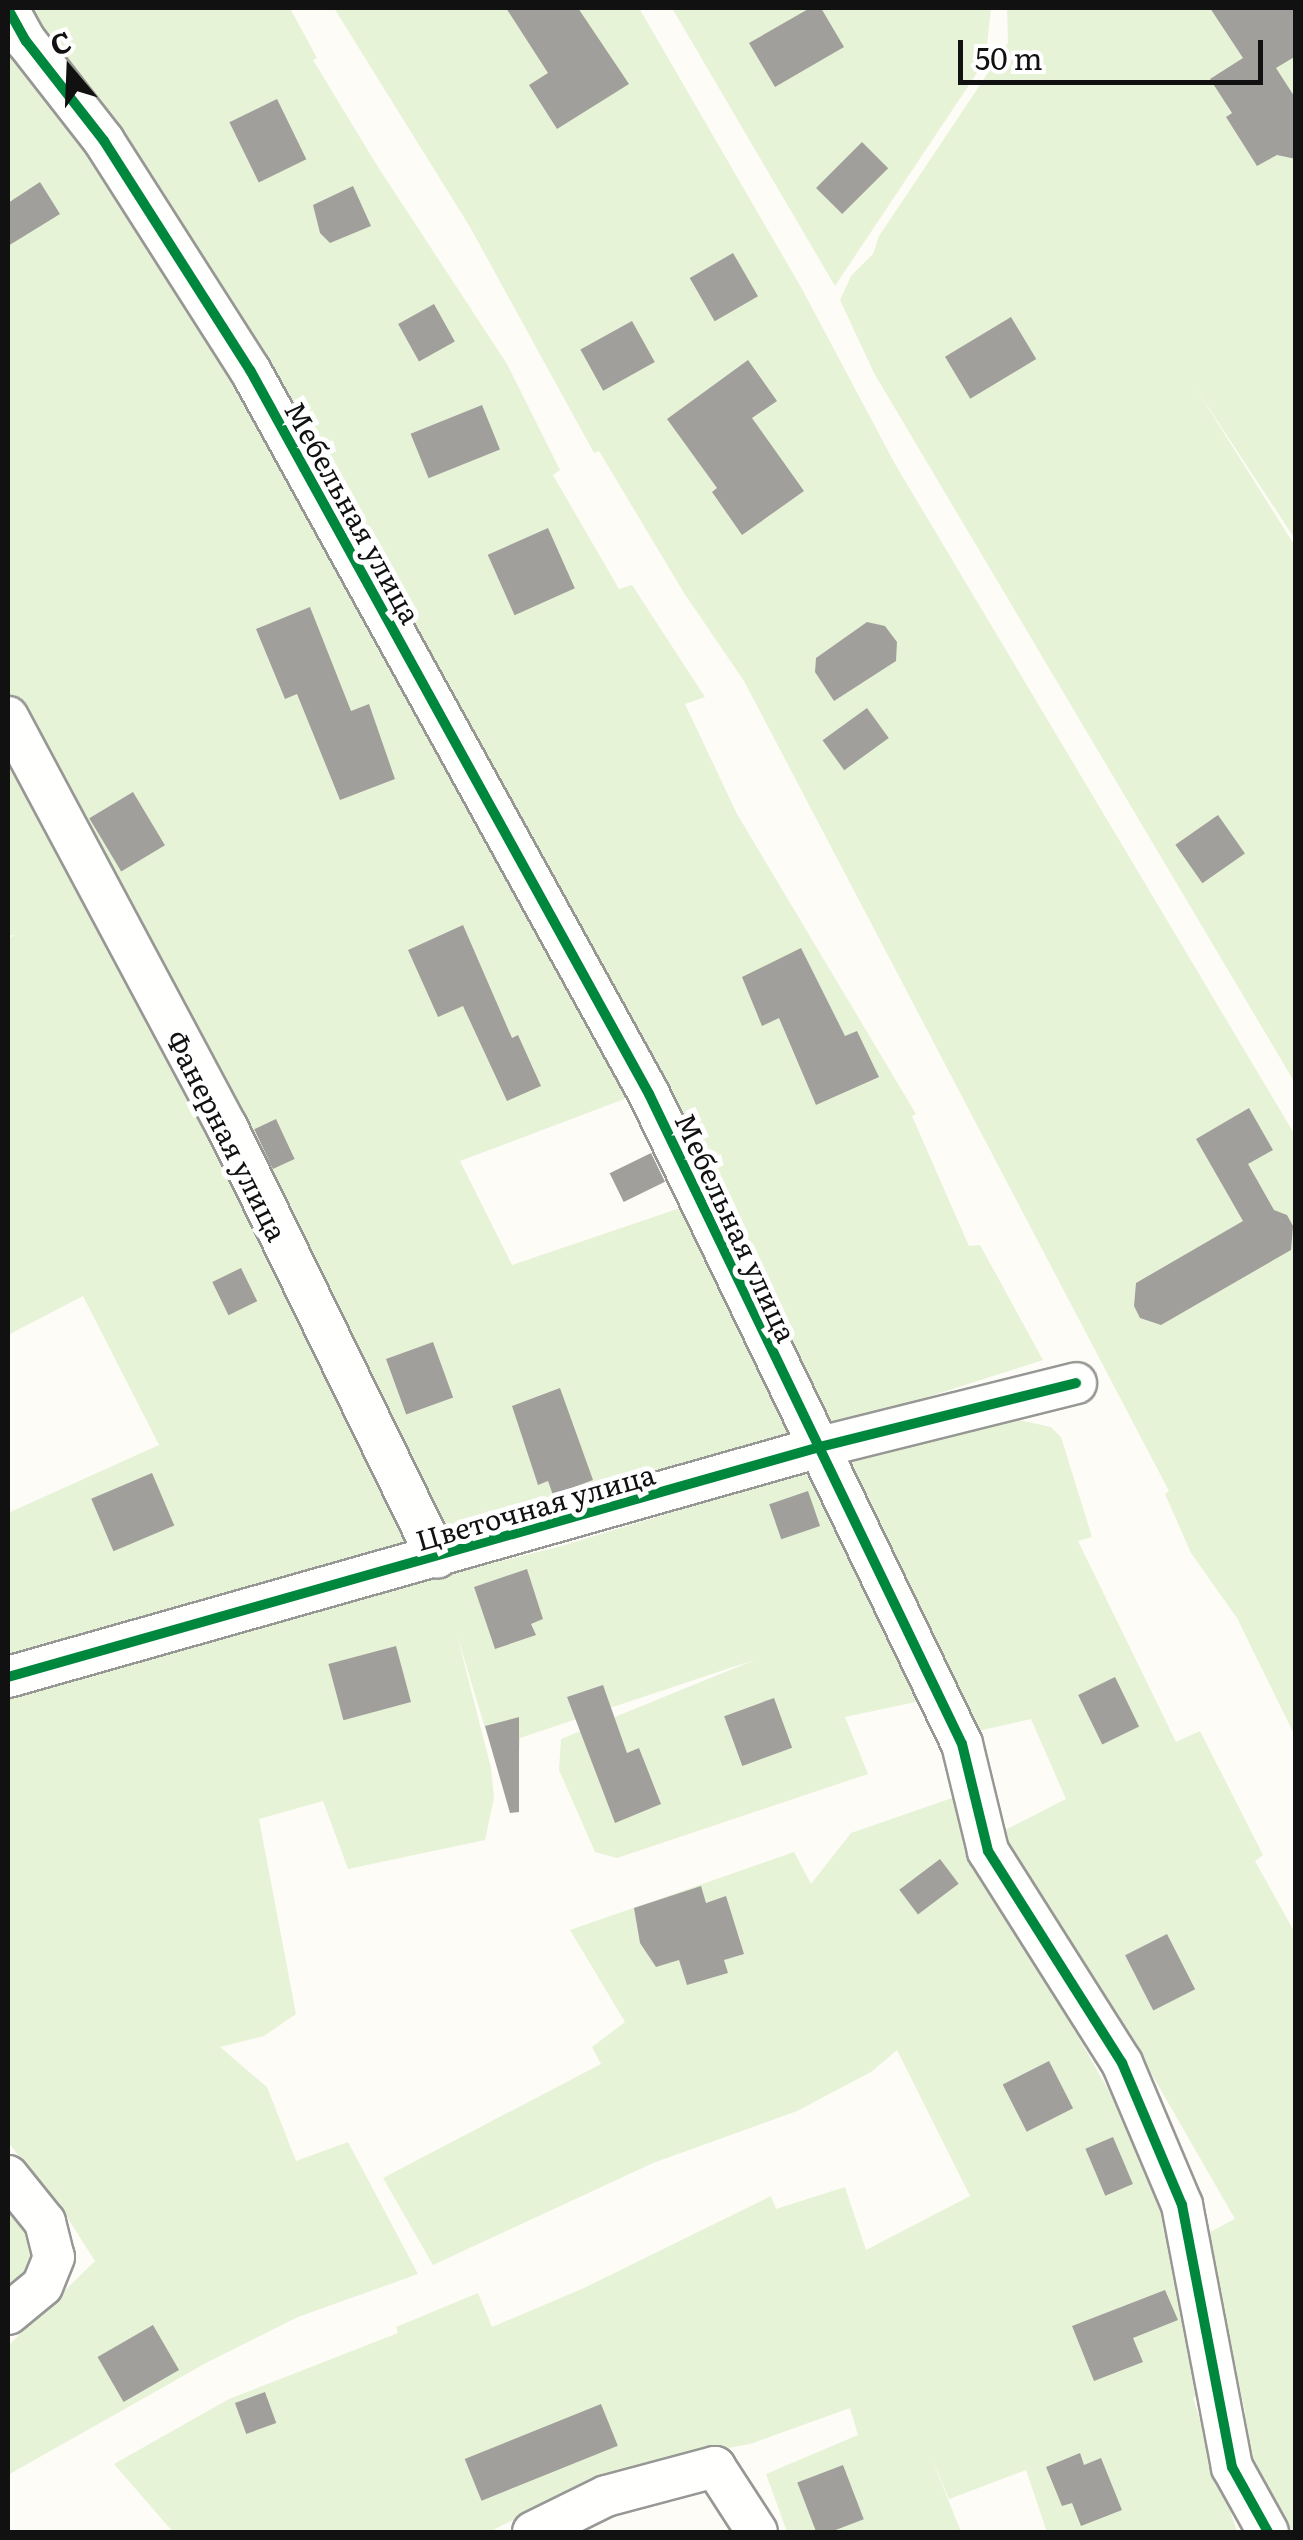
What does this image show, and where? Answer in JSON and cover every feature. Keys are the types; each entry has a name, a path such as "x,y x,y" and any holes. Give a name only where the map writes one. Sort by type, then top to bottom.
{"street":[{"name":"Мебельная улица","path":"8,9 26,41 104,141 250,370 649,1094 816,1448 962,1744 988,1852 1122,2063 1182,2206 1232,2466 1268,2532"},
{"name":"Фанерная улица","path":"8,717 227,1127 437,1558"},
{"name":"Цветочная улица","path":"8,1677 816,1448 1076,1383"},
{"path":"8,2176 45,2222 54,2257 42,2286 8,2314"},
{"path":"533,2532 606,2496 715,2466 757,2532"}],"green space":[{"path":"24,8 290,8 317,58 313,60 378,167 507,364 560,470 553,475 619,589 632,585 705,697 685,704 737,814 916,1114 912,1116 969,1246 980,1245 1043,1360 831,1428 436,665 372,556"},
{"path":"334,8 639,8 802,289 895,464 1295,1135 1295,1736 1237,1618 1191,1553 1165,1494 1169,1491 744,681 684,593 599,451 594,453 470,227"},
{"path":"672,8 991,8 986,54 979,70 835,286"},
{"path":"1007,8 1295,8 1295,539 1195,387 1295,546 1295,1083 874,373 840,300 851,276 873,254 879,236 1008,43"},
{"path":"8,32 161,244 635,1095 460,1161 512,1265 689,1205 794,1441 464,1541 438,1522 8,694"},
{"path":"8,739 208,1123 408,1542 402,1554 8,1665 8,1513 159,1445 83,1296 8,1335 8,938 16,935 8,936"},
{"path":"1019,1420 1051,1427 1061,1437 1092,1537 1078,1541 1176,1742 1200,1731 1263,1855 1255,1861 1295,1933 1295,2532 1286,2532 1246,2459 1245,2411 1204,2235 1235,2219 1147,2066 1070,1963 1003,1831 1066,1799 1031,1719 943,1739 925,1615 898,1621 930,1699 845,1717 868,1774 617,1858 595,1852 559,1770 561,1739 757,1659 520,1738 519,1753 497,1768 457,1635 491,1768 494,1798 485,1840 348,1869 323,1801 259,1819 296,2014 264,2036 220,2047 267,2087 296,2161 348,2142 418,2274 298,2317 206,2363 8,2475 8,2346 95,2261 67,2217 8,2142 8,1700 277,1617 558,1547 900,1443"},
{"path":"955,1797 982,1869 1128,2124 1178,2254 1214,2392 1193,2398 1237,2532 1047,2532 1026,2470 949,2499 932,2459 961,2532 787,2532 766,2474 858,2435 850,2408 750,2444 650,2462 559,2497 489,2532 173,2532 114,2464 229,2399 398,2333 396,2327 478,2293 492,2327 584,2288 771,2196 776,2209 845,2187 866,2250 970,2196 897,2050 871,2072 797,2111 653,2163 433,2265 383,2178 601,2064 592,2047 625,2022 570,1930 794,1852 811,1884 851,1833"},
{"path":"8,2192 32,2224 34,2264 8,2284"}],"building":[{"path":"506,8 578,8 629,84 557,129 529,85 548,73"},
{"path":"810,8 821,8 844,47 775,87 749,43"},
{"path":"1210,8 1296,8 1296,56 1276,68 1296,99 1296,159 1277,155 1257,166 1226,117 1232,113 1210,79 1243,58"},
{"path":"277,99 306,159 259,182 229,122"},
{"path":"862,142 888,168 842,214 816,188"},
{"path":"40,182 60,214 8,246 8,203"},
{"path":"353,186 371,226 330,243 320,233 313,205"},
{"path":"733,253 758,296 715,321 690,278"},
{"path":"434,304 455,342 419,361 398,324"},
{"path":"1011,317 1036,359 970,399 945,357"},
{"path":"632,321 655,362 603,391 580,350"},
{"path":"748,360 777,401 752,418 804,491 742,535 712,492 717,488 667,419"},
{"path":"482,405 500,450 429,478 411,434"},
{"path":"548,528 575,588 515,615 488,555"},
{"path":"310,607 351,711 369,704 395,779 340,800 297,694 285,699 256,629"},
{"path":"867,622 885,626 897,642 896,661 834,701 815,672 816,658"},
{"path":"867,708 889,738 844,770 823,740"},
{"path":"133,792 165,845 121,871 89,818"},
{"path":"1218,815 1245,854 1202,883 1175,845"},
{"path":"463,925 512,1038 518,1035 541,1086 507,1101 463,1006 438,1017 408,950"},
{"path":"801,948 845,1036 857,1031 879,1077 816,1105 779,1018 762,1026 742,977"},
{"path":"1249,1108 1273,1150 1248,1164 1274,1210 1287,1215 1293,1226 1291,1250 1161,1325 1140,1318 1134,1306 1136,1283 1243,1221 1196,1139"},
{"path":"276,1119 295,1159 273,1169 254,1129"},
{"path":"651,1153 665,1182 624,1202 610,1173"},
{"path":"241,1268 257,1301 228,1315 212,1282"},
{"path":"433,1342 453,1397 406,1415 386,1359"},
{"path":"560,1388 593,1480 553,1495 548,1481 538,1485 512,1406"},
{"path":"152,1473 174,1525 114,1551 91,1499"},
{"path":"808,1491 820,1526 781,1539 769,1504"},
{"path":"527,1569 543,1619 531,1624 536,1635 495,1649 474,1587"},
{"path":"396,1646 411,1702 343,1720 328,1664"},
{"path":"1115,1677 1139,1726 1102,1744 1078,1695"},
{"path":"603,1685 627,1753 639,1748 661,1804 615,1823 567,1697"},
{"path":"774,1698 792,1748 742,1766 724,1716"},
{"path":"519,1717 519,1812 510,1813 485,1726"},
{"path":"940,1859 959,1884 918,1914 899,1890"},
{"path":"701,1886 706,1903 726,1896 744,1954 724,1960 728,1973 687,1985 679,1960 656,1967 640,1943 634,1908"},
{"path":"1167,1934 1195,1989 1153,2011 1125,1955"},
{"path":"1049,2061 1073,2108 1027,2132 1003,2085"},
{"path":"1113,2137 1133,2184 1105,2196 1085,2149"},
{"path":"1165,2290 1178,2320 1133,2338 1143,2362 1094,2381 1072,2326"},
{"path":"153,2325 179,2370 124,2402 98,2357"},
{"path":"265,2392 276,2423 246,2434 235,2403"},
{"path":"601,2404 618,2446 482,2501 465,2459"},
{"path":"1080,2453 1084,2465 1101,2458 1122,2510 1081,2526 1072,2503 1062,2506 1046,2467"},
{"path":"843,2465 864,2519 830,2532 816,2532 797,2483"}],"cycle path":[{"path":"8,9 26,41 104,141 250,370 649,1094 962,1744 988,1851 1122,2063 1182,2205 1232,2467 1268,2532"},
{"path":"8,1677 816,1448 1076,1383"}]}
